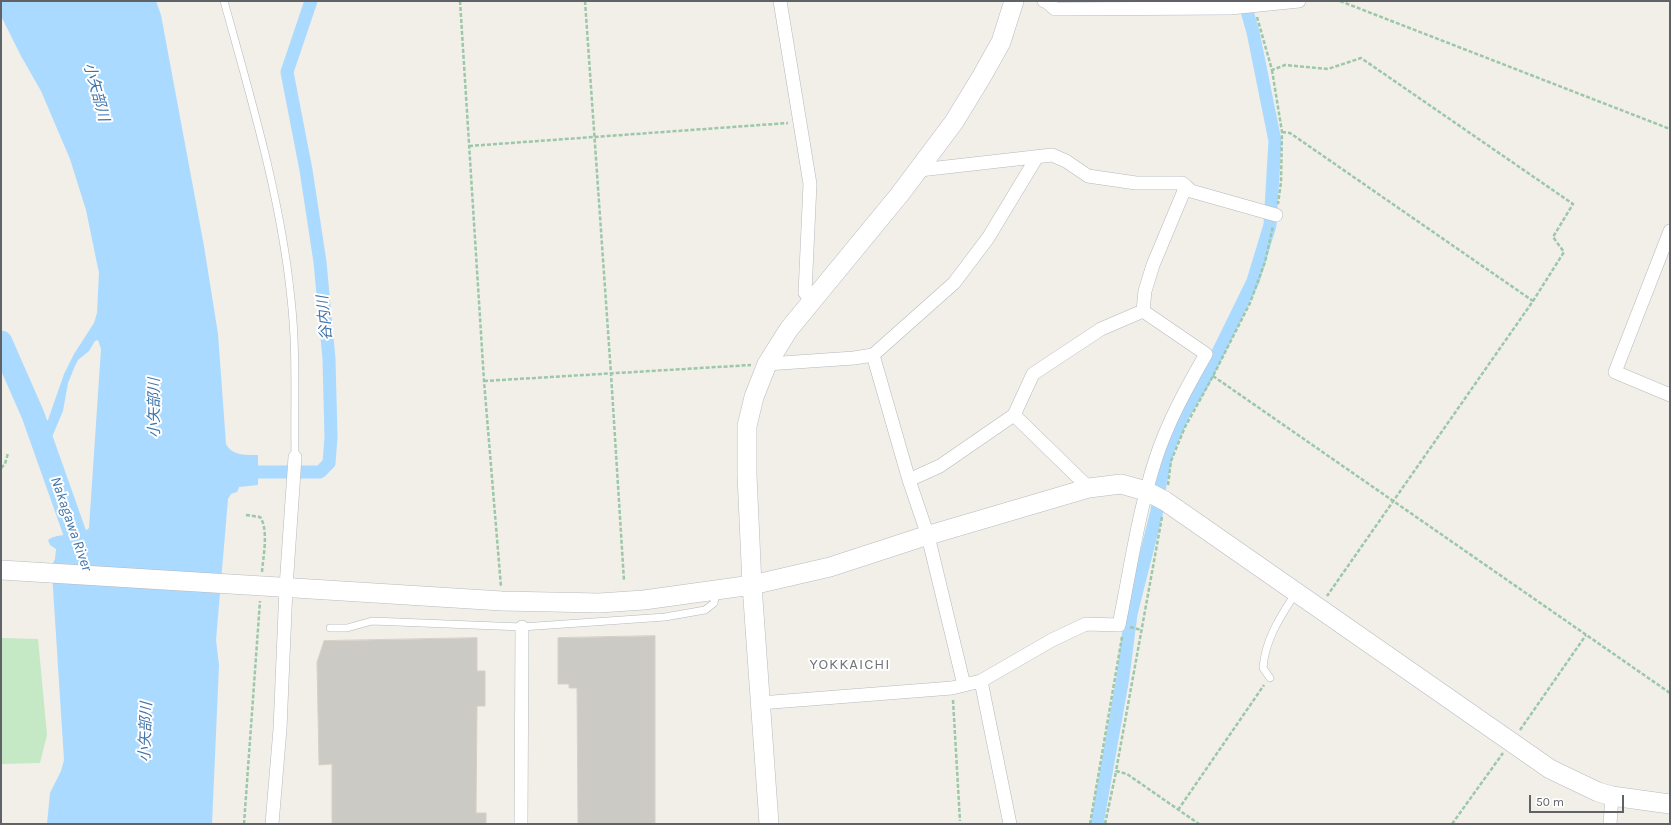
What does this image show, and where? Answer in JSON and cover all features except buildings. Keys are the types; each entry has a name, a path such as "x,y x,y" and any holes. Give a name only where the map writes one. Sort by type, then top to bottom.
{"street":[{"path":"780,1 810,184 806,293 812,300"},
{"path":"769,824 752,585 747,475 747,426 754,397 767,364 789,329 920,170 954,122 1001,42 1014,1"},
{"path":"1044,1 1055,9 1230,8 1299,1"},
{"path":"920,170 1052,155 1059,157 1088,176 1136,183 1182,183 1192,191 1276,214"},
{"path":"767,364 854,358 873,355 954,283 988,238 1037,157"},
{"path":"1143,311 1145,291 1153,265 1186,186"},
{"path":"1670,231 1615,372 1670,394"},
{"path":"760,703 958,686 981,681 1052,640 1086,624 1119,625 1156,497 1155,460 1181,398 1206,354 1143,311"},
{"path":"909,480 940,466 1014,415 1033,374 1101,329 1143,311"},
{"path":"873,355 909,480 928,536 958,686"},
{"path":"1014,415 1089,488"},
{"path":"272,824 280,729 282,587 295,457"},
{"path":"1,570 502,601 599,603 644,600 752,585 830,567 1089,488 1121,484 1156,497 1319,607 1550,769 1598,792 1612,796 1670,804"},
{"path":"521,824 522,627"},
{"path":"981,681 1010,824"},
{"path":"1610,824 1612,796"}],"lane":[{"path":"224,1 257,121 283,237 291,300 295,457"},
{"path":"330,628 347,628 372,621 522,627 665,617 705,610 714,603 716,590"},
{"path":"1270,678 1263,668 1269,640 1278,620 1296,592"}],"path":[{"path":"460,1 484,381 502,601"},
{"path":"585,1 624,581"},
{"path":"1340,1 1670,129"},
{"path":"1106,824 1116,772 1156,497 1185,427 1214,376 1250,303 1265,262 1282,182 1282,132 1272,70 1248,6"},
{"path":"1272,70 1285,65 1328,69 1361,58 1573,204 1553,237 1564,252 1533,301 1319,607"},
{"path":"469,146 800,123"},
{"path":"1282,132 1290,133 1533,301"},
{"path":"484,381 767,364"},
{"path":"1199,366 1670,693"},
{"path":"1,468 5,464 8,453"},
{"path":"246,515 260,517 262,520 265,534 262,573"},
{"path":"244,824 260,597"},
{"path":"1090,824 1121,648 1122,632 1119,625"},
{"path":"1178,810 1270,678"},
{"path":"958,686 960,821"},
{"path":"1116,772 1127,774 1199,824"}],"green space":[{"path":"1,638 38,639 47,735 40,763 1,764"}],"water":[{"name":"小矢部川","path":"1,1 156,1 161,15 204,246 218,334 226,444 236,453 244,455 258,455 258,485 239,487 237,492 231,494 228,499 216,640 219,665 212,824 47,824 50,793 61,771 64,760 52,565 55,559 56,549 50,545 48,540 58,536 81,533 89,528 101,349 98,340 95,341 89,351 78,360 75,366 68,383 63,411 52,437 44,422 48,420 64,374 74,354 94,323 97,313 99,273 86,210 70,159 41,91 1,16"}],"waterway":[{"name":"谷内川","path":"240,472 320,472 329,463 331,437 329,359 320,262 306,170 287,72 311,1"},
{"path":"1097,824 1123,677 1131,614 1157,511 1160,484 1168,449 1184,413 1204,381 1253,281 1270,225 1275,141 1253,32 1244,1"},
{"name":"Nakagawa River","path":"1,342 33,415 85,562"}],"district":[{"name":"YOKKAICHI","path":"850,665"}]}
